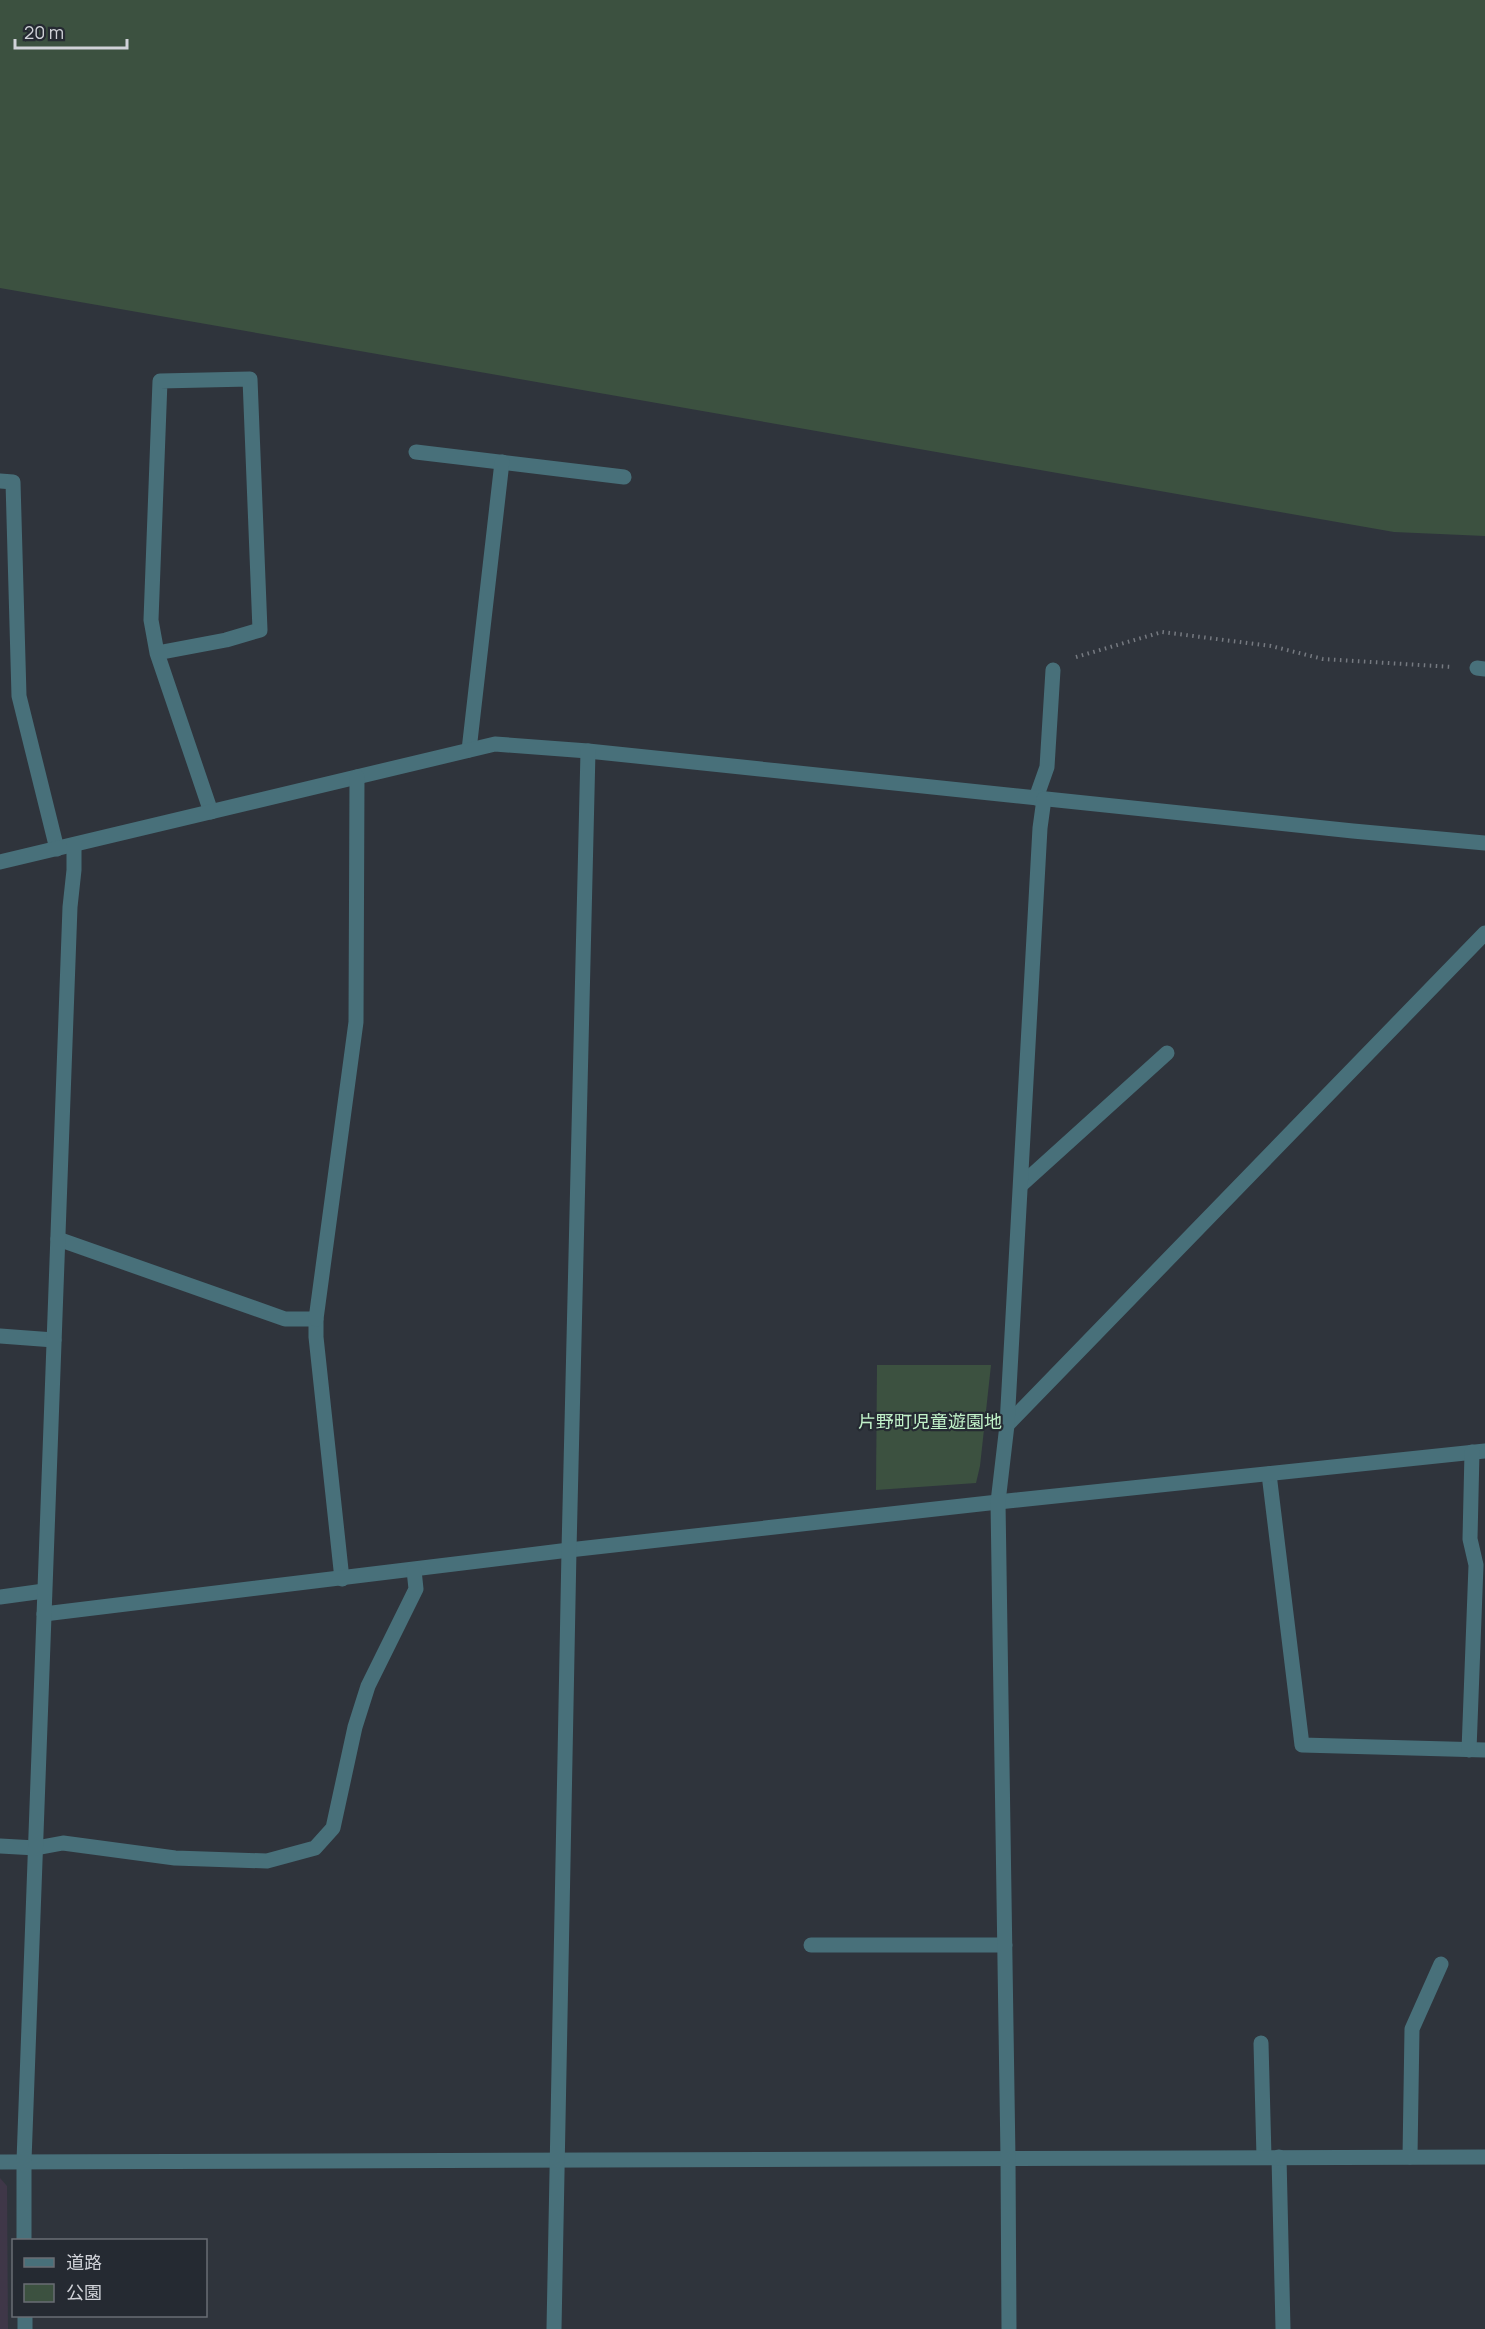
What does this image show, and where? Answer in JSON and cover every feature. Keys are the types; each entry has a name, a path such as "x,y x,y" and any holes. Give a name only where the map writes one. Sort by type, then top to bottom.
{"street":[{"path":"157,653 226,640 260,630 250,379 160,381 152,620 157,653 211,812"},
{"path":"416,453 624,477"},
{"path":"469,750 502,462"},
{"path":"0,481 13,482 19,696 57,849"},
{"path":"1009,2329 998,1502 1007,1425 1040,798 1047,767 1053,670"},
{"path":"0,862 495,744 588,751 1485,843"},
{"path":"554,2329 588,751"},
{"path":"342,1579 316,1338 316,1319 356,1022 357,777"},
{"path":"24,2239 24,2162 44,1591 74,845"},
{"path":"1007,1425 1485,933"},
{"path":"1021,1185 1167,1053"},
{"path":"58,1239 285,1319 316,1319"},
{"path":"0,1336 54,1340"},
{"path":"44,1614 569,1550 1478,1452 1470,1539 1476,1565 1469,1750"},
{"path":"1269,1474 1302,1745 1485,1750"},
{"path":"0,1846 36,1848 63,1843 175,1858 267,1861 315,1848 333,1828 355,1727 365,1696 416,1589 414,1570"},
{"path":"0,1598 44,1591"},
{"path":"811,1945 1005,1946"},
{"path":"1410,2157 1412,2029 1441,1964"},
{"path":"1261,2043 1282,2329"},
{"path":"0,2162 1485,2157"}],"path":[{"path":"1053,670 1058,662 1162,632 1271,646 1323,659 1481,669"}],"shaded area":[{"path":"0,2178 7,2186 8,2329 0,2329"}],"green space":[{"path":"0,0 1485,0 1485,536 1394,532 0,288"},
{"name":"片野町児童遊園地","path":"877,1365 991,1365 980,1466 976,1483 876,1490"}]}
